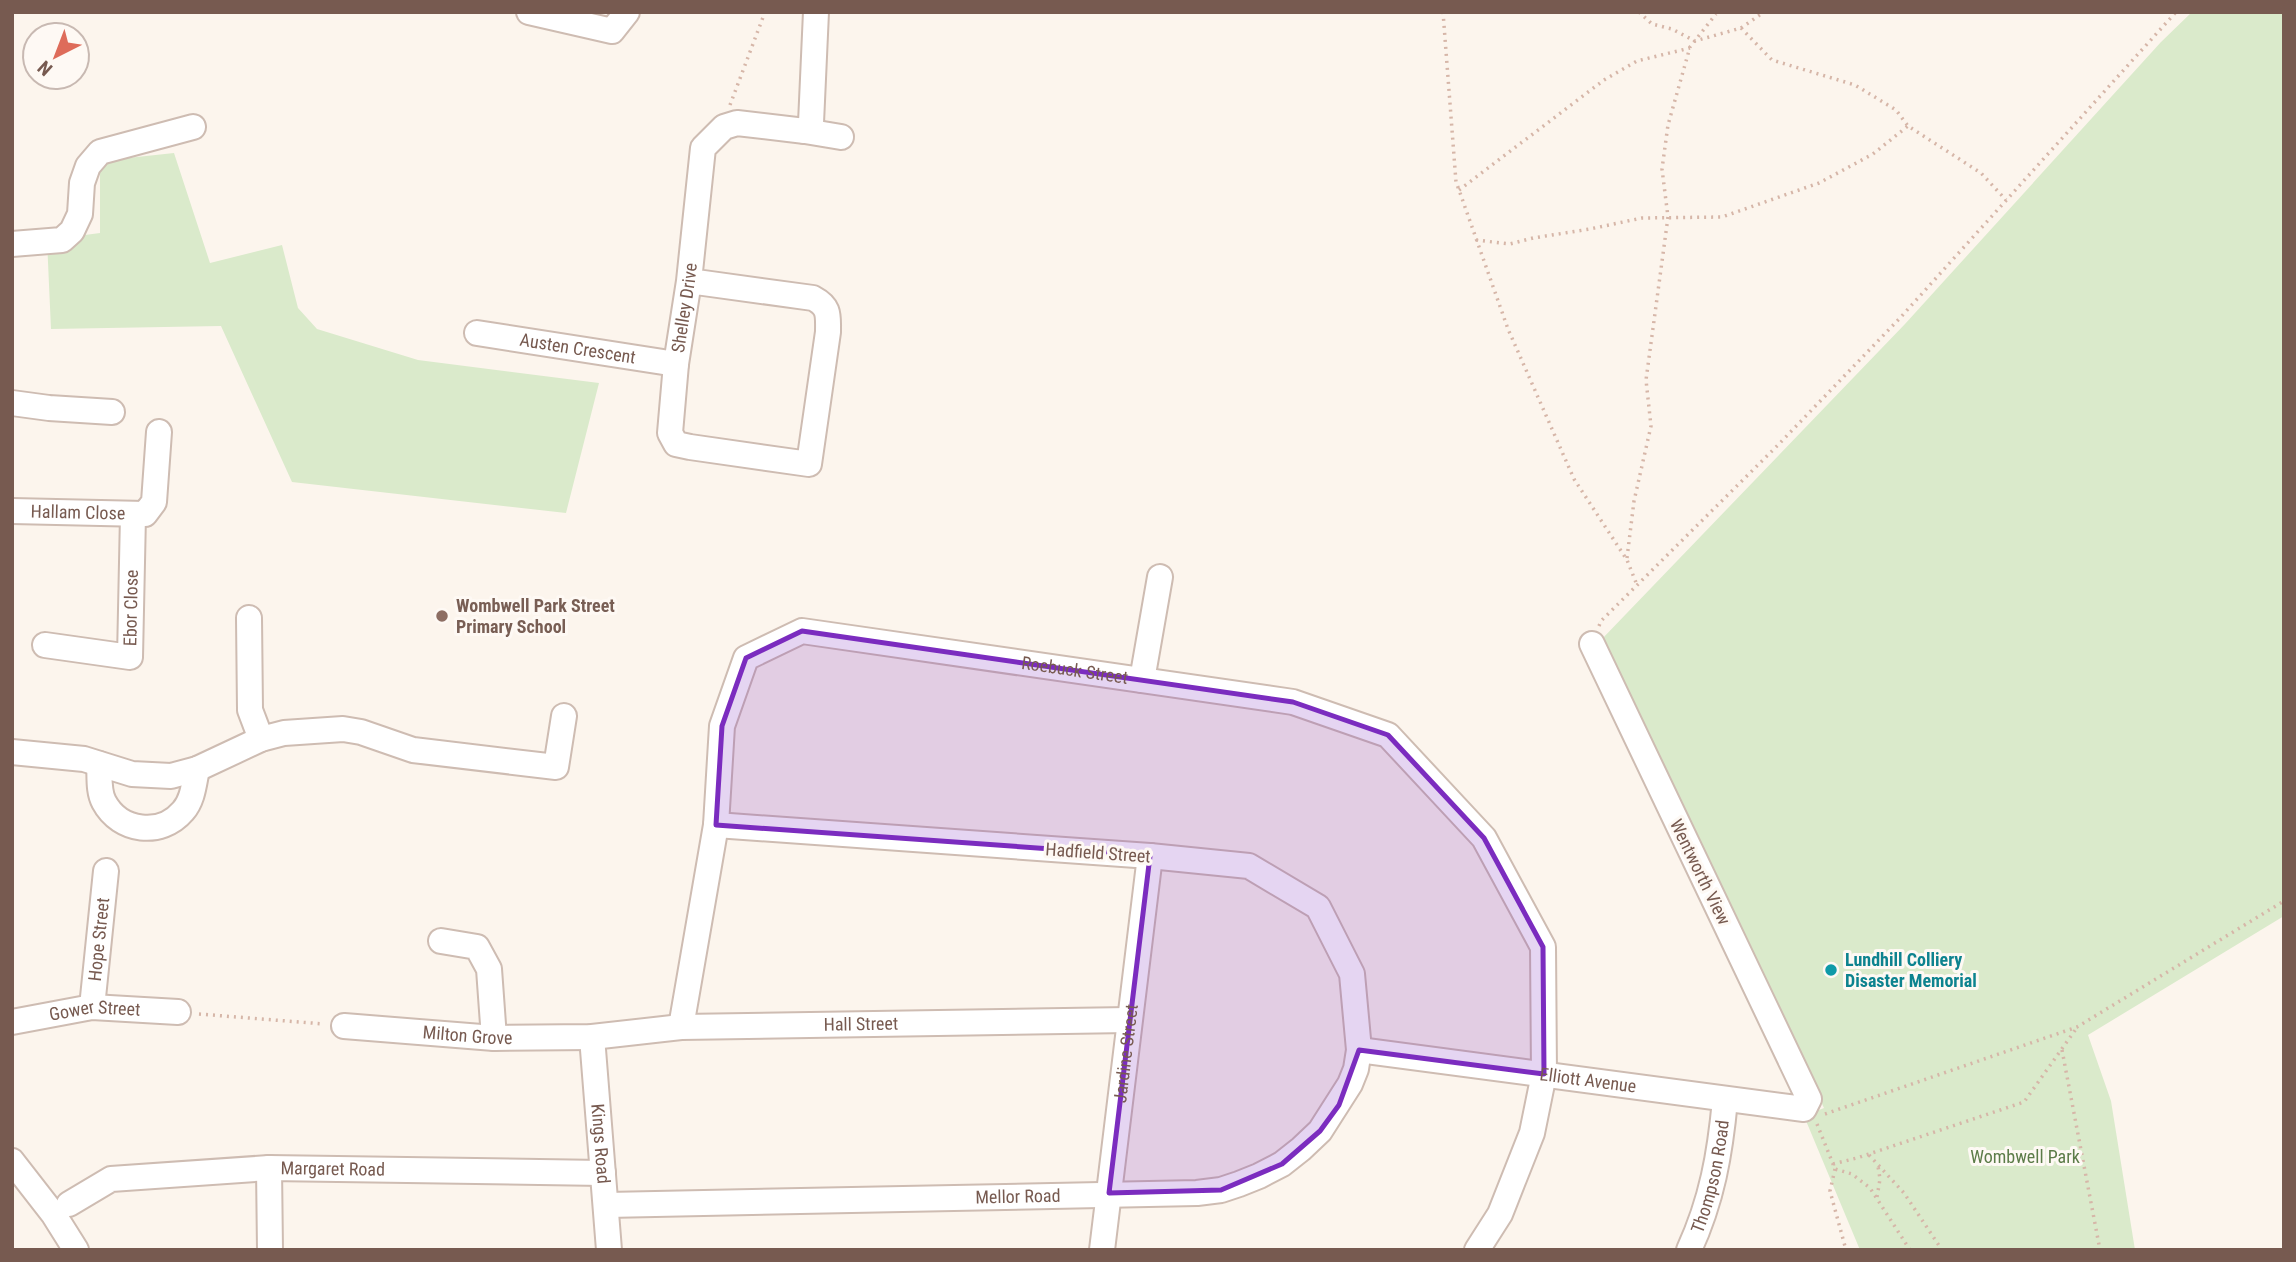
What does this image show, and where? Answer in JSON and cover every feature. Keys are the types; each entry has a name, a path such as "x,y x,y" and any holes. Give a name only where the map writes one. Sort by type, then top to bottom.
{"street":[{"path":"529,12 612,31 627,12"},
{"path":"805,131 811,123 816,12"},
{"name":"Shelley Drive","path":"689,281 813,298 825,292 828,332 809,464 676,444 670,433 676,364 689,281 703,148 724,127 737,123 841,137"},
{"path":"12,244 62,240 72,231 80,214 82,183 88,166 100,152 194,127"},
{"name":"Austen Crescent","path":"477,334 676,364"},
{"path":"12,403 112,412"},
{"path":"139,514 154,502 159,432"},
{"name":"Hallam Close","path":"12,512 139,514"},
{"name":"Ebor Close","path":"45,645 130,657 139,514"},
{"path":"1142,680 1160,577"},
{"path":"249,618 250,710 261,739"},
{"name":"Roebuck Street","path":"681,1027 716,825 722,726 746,659 802,631 1293,702 1388,736 1485,838 1543,947 1544,1074 1532,1133 1500,1214 1477,1250"},
{"name":"Wentworth View","path":"1592,644 1776,1004 1812,1108"},
{"path":"12,752 84,759 132,774 156,777 186,774 261,739 284,733 343,729 361,732 413,750 556,767 564,716"},
{"path":"99,764 100,792 104,802 120,820 140,829 163,825 184,810 190,800 197,769"},
{"name":"Hadfield Street","path":"716,825 1150,856 1250,866 1318,907 1352,974 1359,1050"},
{"name":"Jardine Street","path":"1102,1250 1150,856"},
{"name":"Hope Street","path":"92,1007 106,871"},
{"path":"441,941 477,947 489,969 494,1038"},
{"name":"Gower Street","path":"12,1022 92,1007 178,1012"},
{"name":"Hall Street","path":"592,1037 681,1027 1129,1020"},
{"name":"Milton Grove","path":"344,1026 494,1038 592,1037"},
{"name":"Kings Road","path":"592,1037 609,1250"},
{"name":"Elliott Avenue","path":"1359,1050 1725,1100 1812,1108"},
{"name":"Mellor Road","path":"607,1205 1197,1193 1221,1189 1259,1176 1282,1164 1320,1130 1339,1105 1356,1069 1359,1050"},
{"name":"Thompson Road","path":"1689,1250 1712,1189 1721,1146 1725,1100"},
{"path":"12,1161 54,1215 76,1250"},
{"path":"269,1168 270,1250"},
{"name":"Margaret Road","path":"69,1204 111,1180 269,1168 603,1173"}],"path":[{"path":"727,112 765,12"},
{"path":"1443,12 1456,182 1508,329 1574,478 1627,560 1637,585"},
{"path":"1639,12 1652,24 1672,29 1695,41 1741,28 1764,12"},
{"path":"1592,644 1601,621 1788,435 1900,318 2176,12"},
{"path":"1627,560 1634,501 1651,426 1646,380 1668,217 1662,169 1668,125 1690,47 1716,14"},
{"path":"1741,28 1772,60 1855,85 1896,110 1908,126 1981,173 2006,200"},
{"path":"1459,190 1604,80 1637,61 1690,47"},
{"path":"1476,240 1510,244 1642,218 1722,217 1819,183 1872,154 1908,126"},
{"path":"1846,1250 1830,1191 1834,1166 1812,1108 2077,1027 2284,901"},
{"path":"178,1012 344,1026"},
{"path":"1834,1166 2024,1102 2077,1027"},
{"path":"2062,1048 2100,1250"},
{"path":"1868,1154 1904,1193 1942,1250"},
{"path":"1877,1164 1880,1179 1877,1199"},
{"path":"1834,1166 1853,1174 1870,1188 1910,1250"}],"highlighted area":[{"path":"802,631 1293,702 1388,735 1484,838 1543,947 1544,1074 1359,1050 1339,1105 1320,1131 1282,1164 1221,1190 1109,1193 1150,856 716,825 722,726 746,658"}],"green space":[{"name":"Wombwell Park","path":"2192,12 2284,12 2284,916 2088,1035 2111,1101 2135,1250 1860,1250 1804,1116 1824,1108 1601,640 1905,324 2161,42"},
{"path":"174,153 210,263 282,245 298,308 317,329 418,360 599,383 566,513 292,482 221,326 51,329 47,240 100,233 100,161"}],"place":[{"name":"Wombwell Park Street Primary School","path":"442,616"},
{"name":"Lundhill Colliery Disaster Memorial","path":"1831,970"}]}
